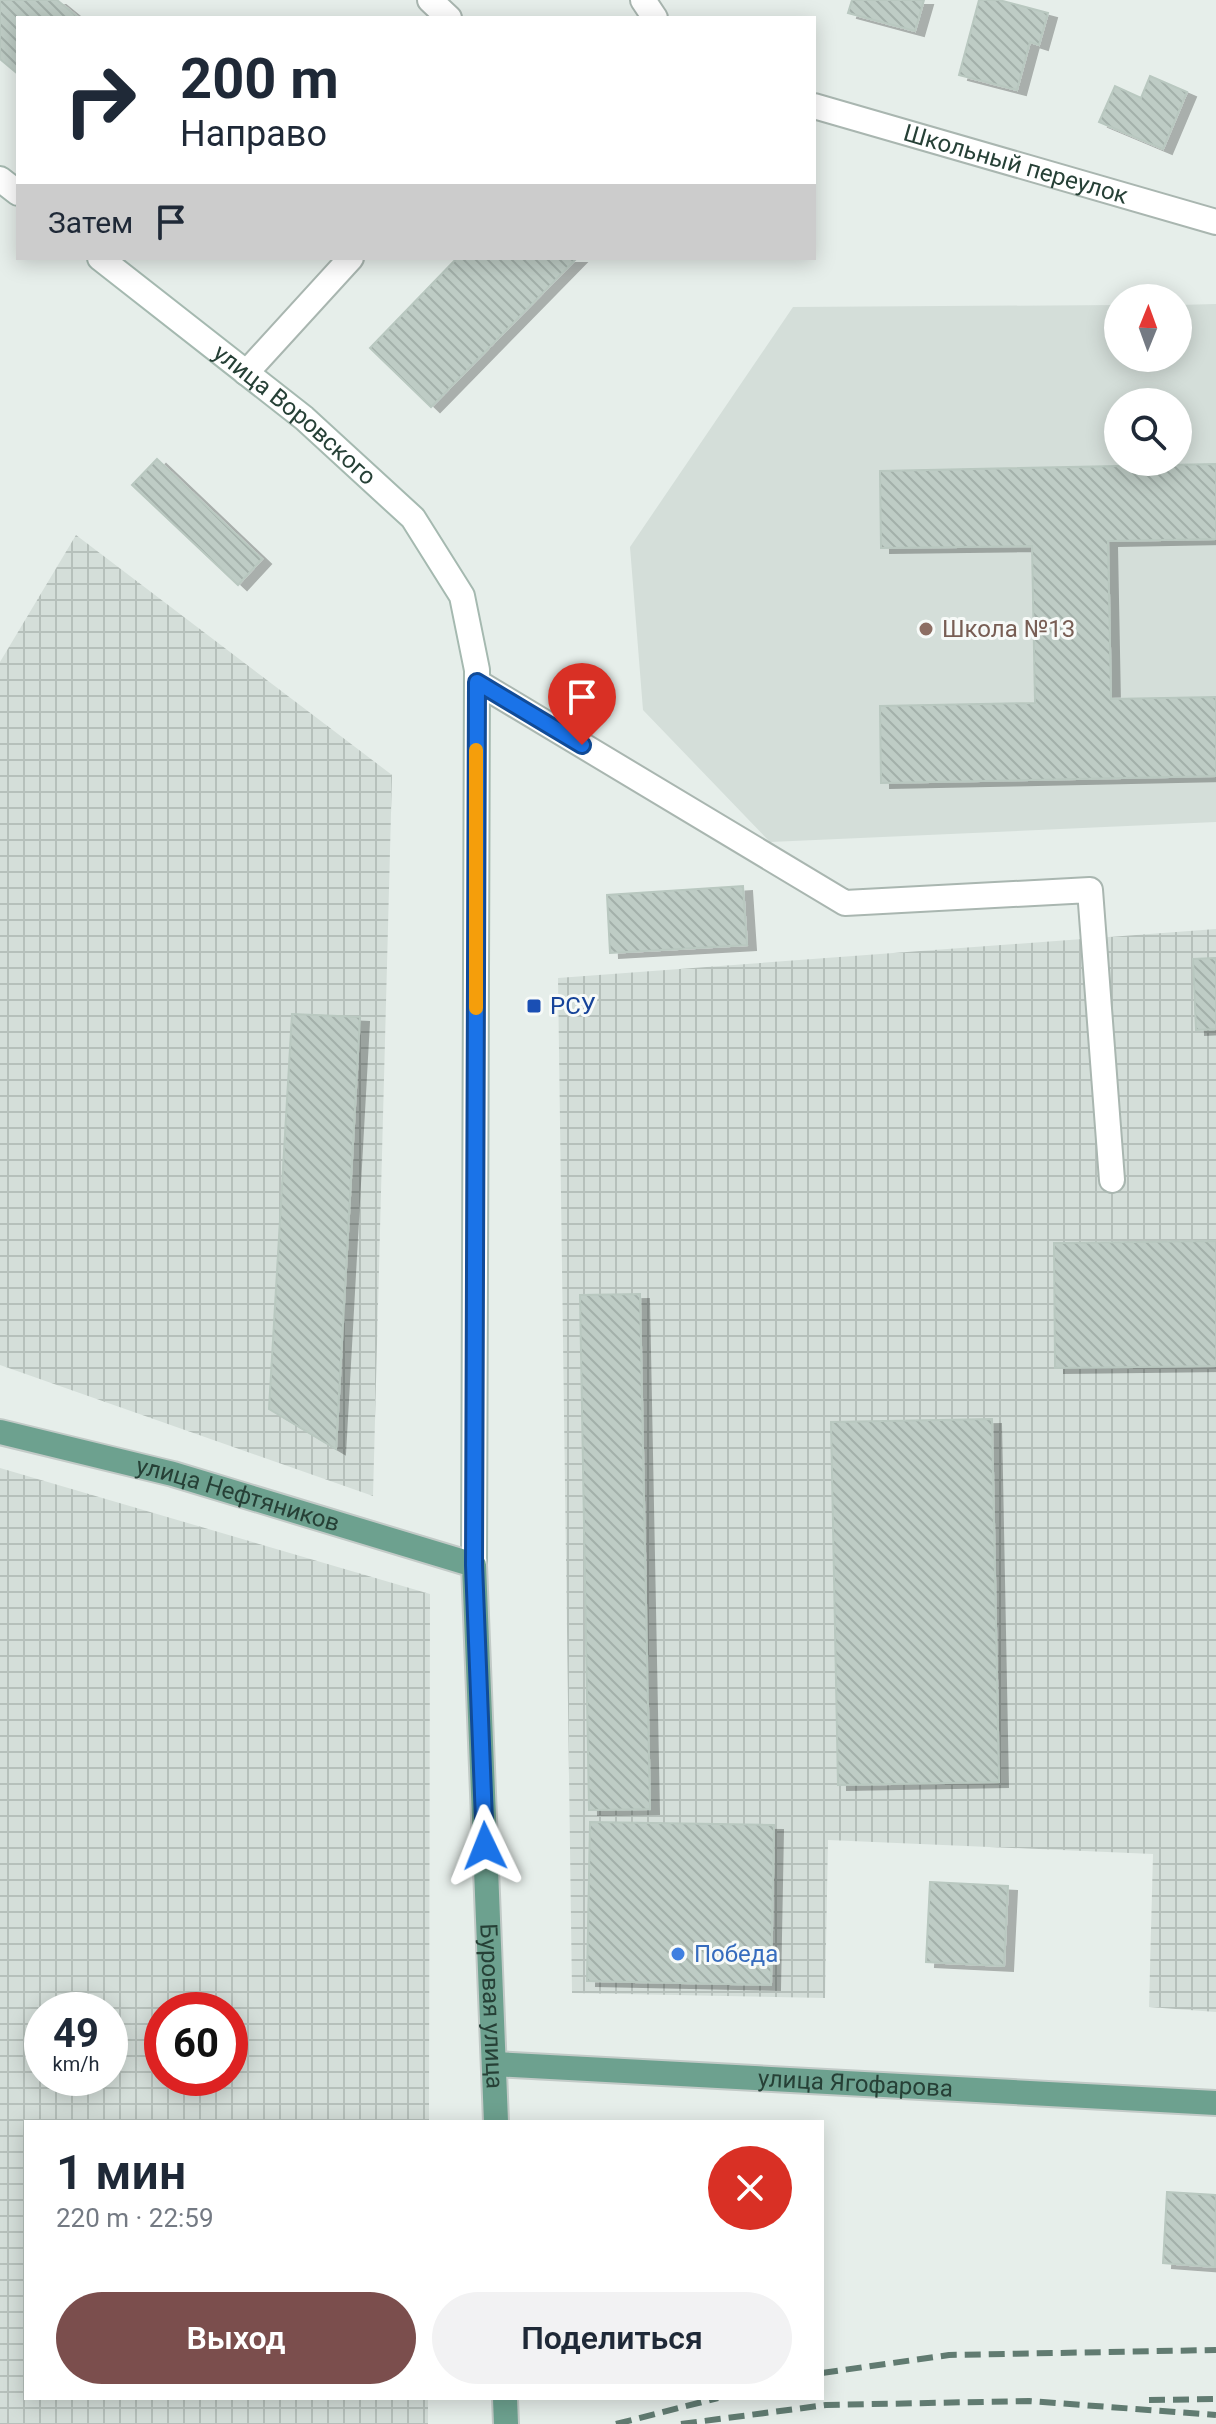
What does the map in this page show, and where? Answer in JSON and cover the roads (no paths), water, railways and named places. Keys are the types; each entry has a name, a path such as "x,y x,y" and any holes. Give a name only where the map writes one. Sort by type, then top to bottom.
{"main road":[{"name":"улица Нефтяников","path":"0,1432 173,1474 474,1565"},
{"name":"Буровая улица","path":"474,1565 496,2120"},
{"name":"улица Ягофарова","path":"494,2064 1216,2103"},
{"path":"505,2400 506,2424"}],"street":[{"path":"430,0 447,16"},
{"name":"Школьный переулок","path":"816,107 1216,222"},
{"path":"0,179 16,191"},
{"name":"улица Воровского","path":"103,260 304,418 413,518 462,596"},
{"path":"246,373 349,260"},
{"name":"Буровая улица","path":"462,596 477,682 474,1565"},
{"path":"477,682 845,903 1090,890 1112,1180"}],"railway":[{"path":"824,2373 949,2355 1216,2350"},
{"path":"1149,2400 1216,2399"},
{"path":"616,2424 710,2400"},
{"path":"681,2424 826,2405 1029,2401 1216,2415"}],"place":[{"name":"Школа №13","path":"926,629"},
{"name":"РСУ","path":"534,1006"},
{"name":"Победа","path":"678,1954"}]}
